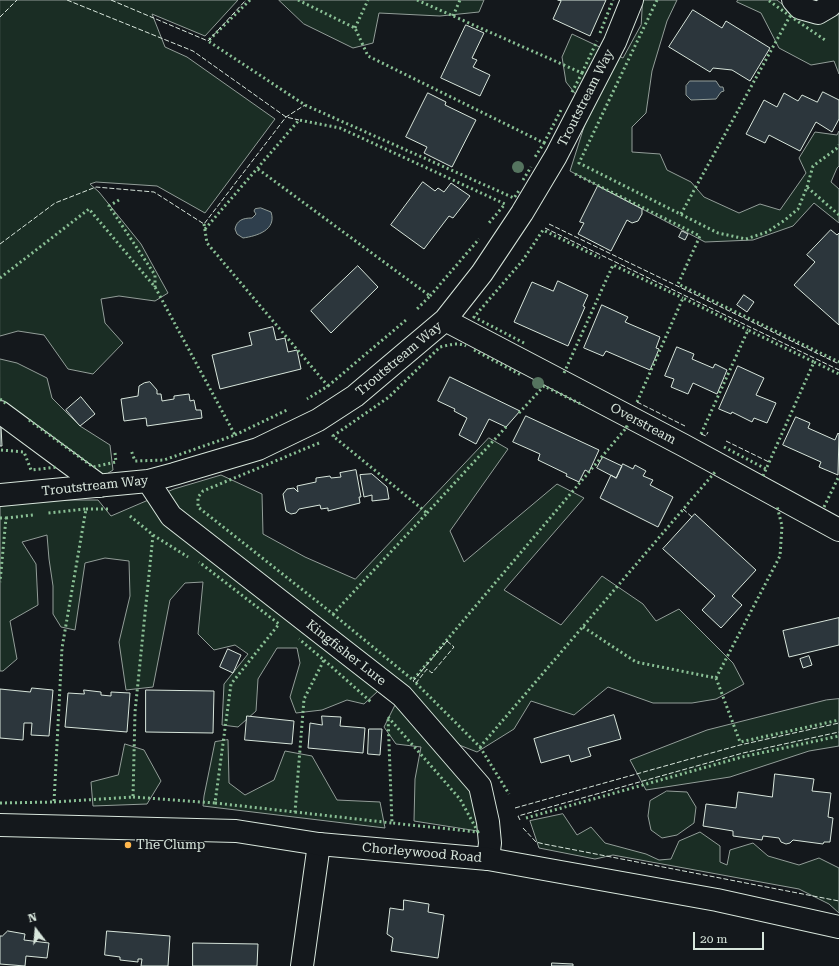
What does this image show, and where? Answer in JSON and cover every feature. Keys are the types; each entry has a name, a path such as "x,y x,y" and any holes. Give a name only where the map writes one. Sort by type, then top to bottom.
{"street":[{"name":"Troutstream Way","path":"0,495 148,481 258,449 318,420 355,396 445,320 482,273 522,213 556,156 615,42 632,0"},
{"path":"793,0 800,8 818,13 830,6 832,0"},
{"name":"Overstream","path":"445,320 839,530"},
{"path":"0,412 100,486"},
{"name":"Kingfisher Lure","path":"148,481 171,516 402,696 480,786 488,822 490,843 488,859"},
{"name":"Chorleywood Road","path":"0,825 236,831 319,844 488,859 717,900 839,927"},
{"path":"302,966 319,844"}],"green space":[{"path":"0,0 238,0 205,36 152,14 165,47 187,57 275,119 205,213 157,186 96,182 90,184 99,192 141,244 168,293 155,301 119,296 101,299 105,323 123,343 93,374 68,369 44,335 18,331 0,336"},
{"path":"279,0 484,0 479,12 440,16 379,13 373,43 353,48 304,24"},
{"path":"643,0 677,0 667,21 652,71 646,113 632,127 632,152 660,154 667,170 691,182 704,197 739,213 760,204 780,210 806,173 799,158 815,132 837,135 839,131 839,166 831,182 839,189 839,223 814,203 793,226 753,240 705,242 570,171 589,111 566,82 562,57 572,34 623,58 641,25"},
{"path":"738,0 777,0 792,12 839,11 839,74 834,61 811,65 779,48 761,13 737,2"},
{"path":"0,359 17,363 47,378 52,398 80,426 110,445 113,470 99,479 0,407"},
{"path":"489,438 508,449 450,531 464,562 557,484 584,498 504,590 561,625 602,576 643,604 656,621 679,609 733,663 744,684 716,699 692,703 653,703 608,687 574,715 531,701 514,729 477,752 449,741 476,790 484,832 414,821 415,779 421,747 396,744 384,727 396,703 378,691 364,704 347,700 322,710 296,713 290,697 300,663 297,648 277,648 258,679 256,711 238,727 222,725 224,684 248,654 235,645 214,650 198,634 203,582 185,583 170,600 153,687 126,690 119,642 130,596 129,561 105,558 85,563 75,630 61,627 53,614 53,586 47,535 22,542 36,564 38,605 10,621 17,659 3,671 0,671 0,502 23,500 98,500 111,516 174,489 221,475 262,494 263,534 305,557 355,579"},
{"path":"839,699 839,746 809,751 730,777 646,790 630,760 707,730 826,700"},
{"path":"228,740 229,783 245,795 274,780 285,751 312,756 337,800 380,802 385,828 203,806 215,742"},
{"path":"125,744 144,750 161,781 147,804 93,806 91,782 118,775"},
{"path":"667,791 687,792 696,807 694,823 677,835 662,838 651,830 648,816 650,801"},
{"path":"563,814 577,835 591,827 605,843 646,854 659,860 671,859 679,841 700,832 720,846 720,862 727,865 730,850 753,843 768,856 799,865 819,858 839,868 839,913 829,904 799,889 613,855 595,859 539,848 530,821"}],"water":[{"path":"690,81 716,81 720,87 723,87 724,91 721,92 716,99 691,100 686,95 686,86"},
{"path":"261,208 271,212 272,218 268,228 260,234 243,238 237,234 235,229 239,222 246,218 252,218 256,214 254,211 255,209"}],"building":[{"path":"558,0 606,0 590,36 553,19 561,1"},
{"path":"693,10 722,28 726,21 770,48 750,81 732,70 713,68 710,72 669,47"},
{"path":"466,25 484,33 472,58 477,60 473,67 490,75 480,96 441,78"},
{"path":"823,92 839,100 839,119 832,132 816,122 800,151 769,135 765,143 746,134 764,100 777,107 784,93 798,101 802,95 817,102"},
{"path":"428,93 446,102 445,105 476,120 452,167 424,153 427,147 406,137"},
{"path":"423,182 435,191 438,188 444,192 451,183 470,196 453,218 449,216 424,249 391,225"},
{"path":"598,186 642,209 642,214 638,221 632,223 627,220 611,251 578,234 584,223 580,222"},
{"path":"831,230 837,235 839,233 839,325 794,285 815,262 807,255"},
{"path":"682,231 688,234 685,240 679,237"},
{"path":"358,266 378,287 331,333 311,311"},
{"path":"558,281 588,295 583,306 585,307 568,346 514,322 532,282 553,291"},
{"path":"744,295 754,302 747,312 737,305"},
{"path":"602,305 628,317 625,322 660,337 656,348 659,349 650,370 606,351 603,356 584,348"},
{"path":"273,327 276,340 285,338 288,352 297,350 301,369 220,389 212,355 252,345 249,333"},
{"path":"677,347 694,354 692,359 713,368 715,364 727,370 717,394 693,383 688,394 671,387 674,379 665,376"},
{"path":"738,366 764,378 756,395 776,403 767,423 754,418 752,422 732,412 731,414 719,409"},
{"path":"450,377 520,411 506,427 489,419 476,444 459,435 467,418 454,411 455,409 438,401"},
{"path":"150,382 157,390 157,394 161,394 162,401 174,399 174,396 189,394 190,401 194,400 196,410 201,410 202,418 147,426 146,418 124,421 121,399 138,396 139,386"},
{"path":"81,397 95,414 80,426 66,410"},
{"path":"526,416 599,450 589,472 585,470 579,482 566,476 567,474 538,460 540,454 513,442"},
{"path":"796,417 810,423 808,428 835,440 838,433 839,434 838,475 819,467 821,462 783,445"},
{"path":"1,426 2,446 0,446 0,427"},
{"path":"603,457 622,466 616,478 597,468"},
{"path":"623,464 633,469 635,465 646,471 643,476 653,480 650,485 673,497 658,527 600,498 611,475 616,478"},
{"path":"356,470 361,497 359,497 360,503 328,511 328,508 321,509 320,505 299,509 296,513 291,514 286,511 283,494 287,489 294,488 298,492 297,486 316,482 316,478 330,476 331,478 341,477 340,473"},
{"path":"372,474 387,487 389,499 372,501 372,495 364,497 360,475"},
{"path":"695,514 756,570 732,596 742,605 721,628 702,610 715,596 663,549"},
{"path":"839,618 839,645 789,657 783,631"},
{"path":"228,649 241,655 233,673 220,667"},
{"path":"809,656 812,665 803,668 800,659"},
{"path":"32,688 53,690 49,736 31,735 32,723 24,723 23,740 0,738 0,689 30,692"},
{"path":"84,690 101,692 101,695 111,696 111,692 130,693 127,732 65,727 68,693 84,694"},
{"path":"146,690 214,691 213,733 146,732"},
{"path":"614,715 621,739 588,748 591,756 571,762 569,755 541,763 534,739"},
{"path":"247,716 294,721 292,744 245,740"},
{"path":"322,716 341,717 340,726 365,728 363,753 308,748 310,723 322,725"},
{"path":"369,729 382,729 380,755 368,754"},
{"path":"775,774 814,779 812,791 831,793 828,817 833,818 830,842 824,842 823,844 793,840 786,844 781,842 779,838 763,836 762,840 733,836 733,831 703,826 706,804 736,808 738,792 772,797"},
{"path":"404,900 429,904 428,912 444,915 438,958 391,951 393,938 387,934 390,908 403,910"},
{"path":"8,931 25,934 24,940 49,943 47,958 26,956 25,966 0,964 0,936"},
{"path":"107,931 170,936 168,966 141,966 142,959 138,959 138,962 120,960 120,957 105,955"},
{"path":"193,943 258,944 257,966 193,966"},
{"path":"552,963 573,964 573,966 552,966"}],"hedge":[{"path":"250,0 208,41 305,105 514,198 520,189"},
{"path":"298,0 355,28 368,56 544,143 535,157"},
{"path":"355,28 368,0"},
{"path":"417,0 582,73 571,94"},
{"path":"453,16 460,0"},
{"path":"600,33 613,0"},
{"path":"657,0 579,163 718,233 746,239 767,232 798,209 807,187 839,215"},
{"path":"681,214 790,16 768,0"},
{"path":"790,16 825,40"},
{"path":"582,73 597,41"},
{"path":"544,143 561,110"},
{"path":"205,229 299,120 340,128 505,204 489,223"},
{"path":"807,187 813,166 836,149 839,145"},
{"path":"523,180 531,167"},
{"path":"258,169 430,296 417,309"},
{"path":"575,174 700,236 678,284 839,362"},
{"path":"119,200 109,206 155,275 155,287"},
{"path":"0,278 89,209 155,287 235,435 164,460 135,461 131,450"},
{"path":"204,224 207,243 328,386 307,399"},
{"path":"524,343 474,317 523,260 543,230 600,258"},
{"path":"430,296 479,239"},
{"path":"564,373 613,265 683,298"},
{"path":"637,402 683,298 748,330"},
{"path":"328,386 406,320"},
{"path":"701,434 748,330 814,362"},
{"path":"319,443 203,491 198,497 198,507 333,614 427,513 333,436 389,397 440,347 457,344 466,346"},
{"path":"474,350 521,375"},
{"path":"763,476 814,362 839,374"},
{"path":"519,413 544,386 583,405"},
{"path":"0,399 8,405"},
{"path":"235,435 289,409"},
{"path":"29,420 93,467 116,462 115,453"},
{"path":"427,513 507,426"},
{"path":"333,614 413,680 627,427 624,426"},
{"path":"724,447 766,469"},
{"path":"1,450 24,452 31,470 58,467"},
{"path":"416,683 480,747 715,472"},
{"path":"824,507 839,476"},
{"path":"583,627 636,662 716,678 780,556 782,526 777,506"},
{"path":"86,509 109,509"},
{"path":"0,803 54,802 62,648 86,509 48,513"},
{"path":"6,518 33,515"},
{"path":"54,802 133,797 135,712 153,535 130,516"},
{"path":"0,518 6,518 0,582"},
{"path":"153,535 188,557"},
{"path":"133,797 215,803 231,684 279,624 199,562"},
{"path":"215,803 295,812 304,699 324,660 299,639"},
{"path":"324,660 371,702"},
{"path":"716,678 740,742 839,720"},
{"path":"388,717 460,799 478,832 392,823 388,717"},
{"path":"526,818 742,757 839,736"},
{"path":"480,747 509,794"},
{"path":"295,812 392,823"}],"fence":[{"path":"0,17 17,0"},
{"path":"67,0 193,51 286,117 299,120"},
{"path":"111,0 208,41 246,0"},
{"path":"0,244 55,203 96,187 154,192 204,224 286,117 305,105"},
{"path":"549,224 839,364"},
{"path":"545,228 839,370"},
{"path":"637,402 685,426"},
{"path":"701,434 706,436 708,432"},
{"path":"726,441 769,462"},
{"path":"683,509 692,517"},
{"path":"447,641 454,647 432,673 427,669 416,683 413,681 447,641"},
{"path":"515,808 740,745 839,723"},
{"path":"520,820 518,816 743,753 839,732"},
{"path":"523,828 536,842 544,844 839,901"}],"place":[{"name":"The Clump","path":"128,845"}]}
